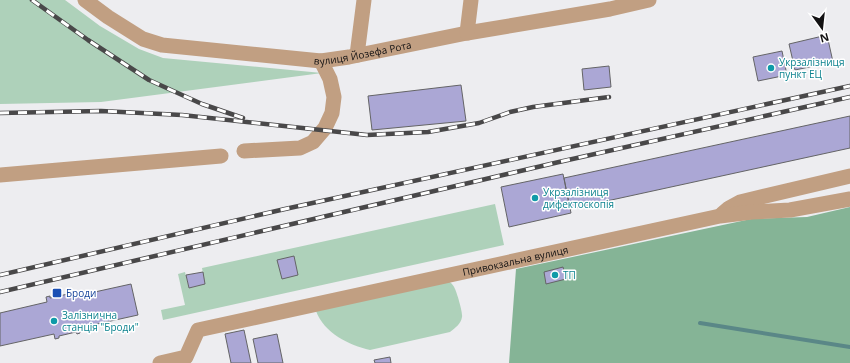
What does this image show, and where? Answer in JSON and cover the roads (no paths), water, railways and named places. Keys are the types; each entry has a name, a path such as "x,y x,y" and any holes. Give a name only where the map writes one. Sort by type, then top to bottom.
{"street":[{"name":"вулиця Йозефа Рота","path":"85,0 108,18 143,39 162,45 321,61 467,33 610,9 649,0"},
{"path":"357,55 364,0"},
{"path":"467,33 471,0"},
{"path":"244,151 300,148 314,142 325,128 332,113 334,97 330,79 321,61"},
{"path":"0,175 221,156"},
{"path":"720,216 729,208 740,202 850,176"},
{"name":"Привокзальна вулиця","path":"160,363 186,357 198,330 720,216 752,212 790,210 850,199"}],"waterway":[{"path":"700,323 850,347"}],"railway":[{"path":"32,0 88,40 149,80 202,104 243,118"},
{"path":"0,275 285,209 850,86"},
{"path":"0,113 101,111 182,115 367,135 428,132 479,123 510,112 533,107 609,97"},
{"path":"0,292 559,162 850,97"}],"place":[{"name":"Укрзалізниця пункт ЕЦ","path":"771,68"},
{"name":"Укрзалізниця дифектоскопія","path":"535,198"},
{"name":"ТП","path":"555,275"},
{"name":"Броди","path":"57,293"},
{"name":"Залізнична станція \"Броди\"","path":"54,321"}]}
